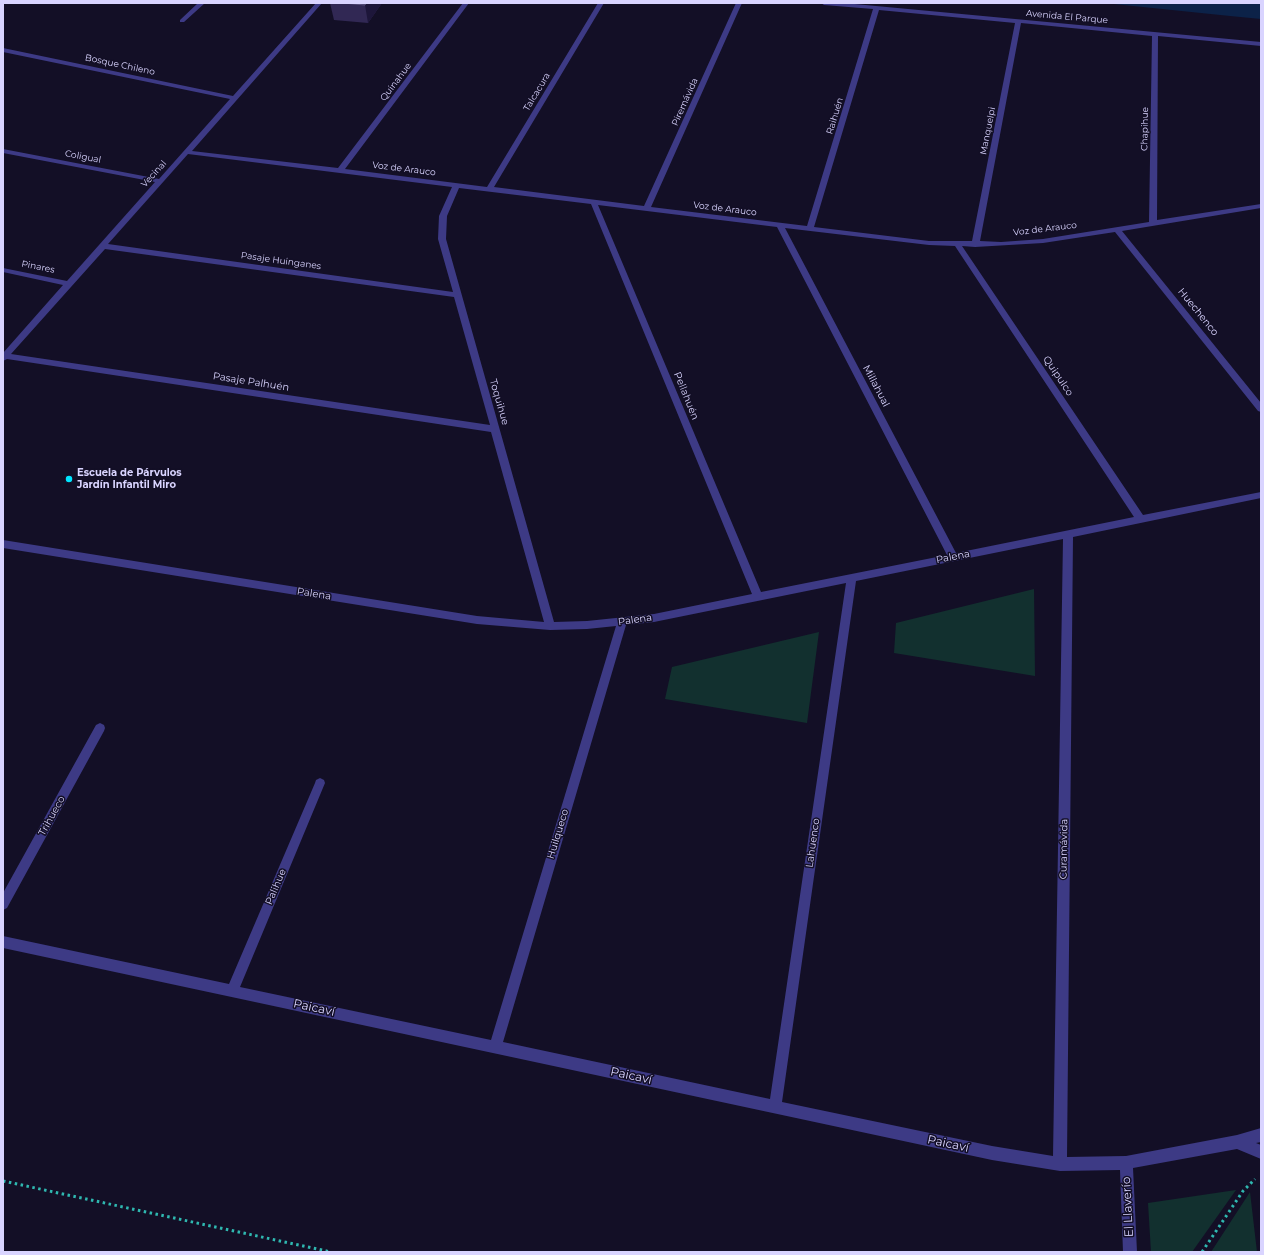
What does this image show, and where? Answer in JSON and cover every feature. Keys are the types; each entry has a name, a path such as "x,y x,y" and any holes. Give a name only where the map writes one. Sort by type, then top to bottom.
{"street":[{"path":"182,21 202,3"},
{"name":"Vecinal","path":"4,357 319,3"},
{"name":"Quinahue","path":"340,171 466,3"},
{"name":"Talcacura","path":"489,190 602,3"},
{"name":"Piremávida","path":"646,209 739,3"},
{"name":"Avenida El Parque","path":"824,3 1261,44"},
{"name":"Raihuén","path":"810,229 877,8"},
{"name":"Manquelpi","path":"975,245 1018,21"},
{"name":"Chapihue","path":"1153,223 1155,34"},
{"name":"Bosque Chileno","path":"3,50 234,98"},
{"name":"Coligual","path":"3,151 160,181"},
{"name":"Voz de Arauco","path":"186,152 780,226 897,240 958,245 1043,241 1261,206"},
{"name":"Toquihue","path":"456,186 443,216 441,225 442,239 550,626"},
{"name":"Pellahuén","path":"594,203 758,597"},
{"name":"Millahual","path":"780,226 953,557"},
{"name":"Huechenco","path":"1117,229 1261,409"},
{"name":"Quipulco","path":"958,245 1140,520"},
{"name":"Pasaje Huinganes","path":"102,246 458,295"},
{"name":"Pinares","path":"3,270 69,284"},
{"name":"Pasaje Palhuén","path":"4,357 495,429"},
{"name":"Palena","path":"3,544 477,620 550,626 587,625 654,618 1261,495"},
{"name":"Curamávida","path":"1060,1164 1068,534"},
{"name":"Lahuenco","path":"775,1107 852,578"},
{"name":"Huilqueco","path":"495,1047 622,622"},
{"name":"Trihueco","path":"3,904 100,728"},
{"name":"Palihue","path":"232,991 320,783"},
{"name":"Paicaví","path":"3,942 992,1154 1060,1164 1126,1163 1237,1142 1261,1135"},
{"path":"1237,1142 1261,1152"},
{"name":"El Llaverío","path":"1126,1163 1130,1252"}],"path":[{"path":"1202,1252 1242,1191 1255,1179"},
{"path":"3,1181 331,1252"}],"green space":[{"path":"1034,589 1035,676 894,653 896,623"},
{"path":"819,632 807,723 665,699 672,667"},
{"path":"1236,1190 1192,1252 1151,1252 1148,1203"},
{"path":"1250,1192 1257,1252 1211,1252"}],"water":[{"path":"1104,3 1261,3 1261,19 1230,16"}],"building":[{"path":"343,3 366,3 365,5"}],"place":[{"name":"Escuela de Párvulos Jardín Infantil Miro","path":"69,479"}]}
